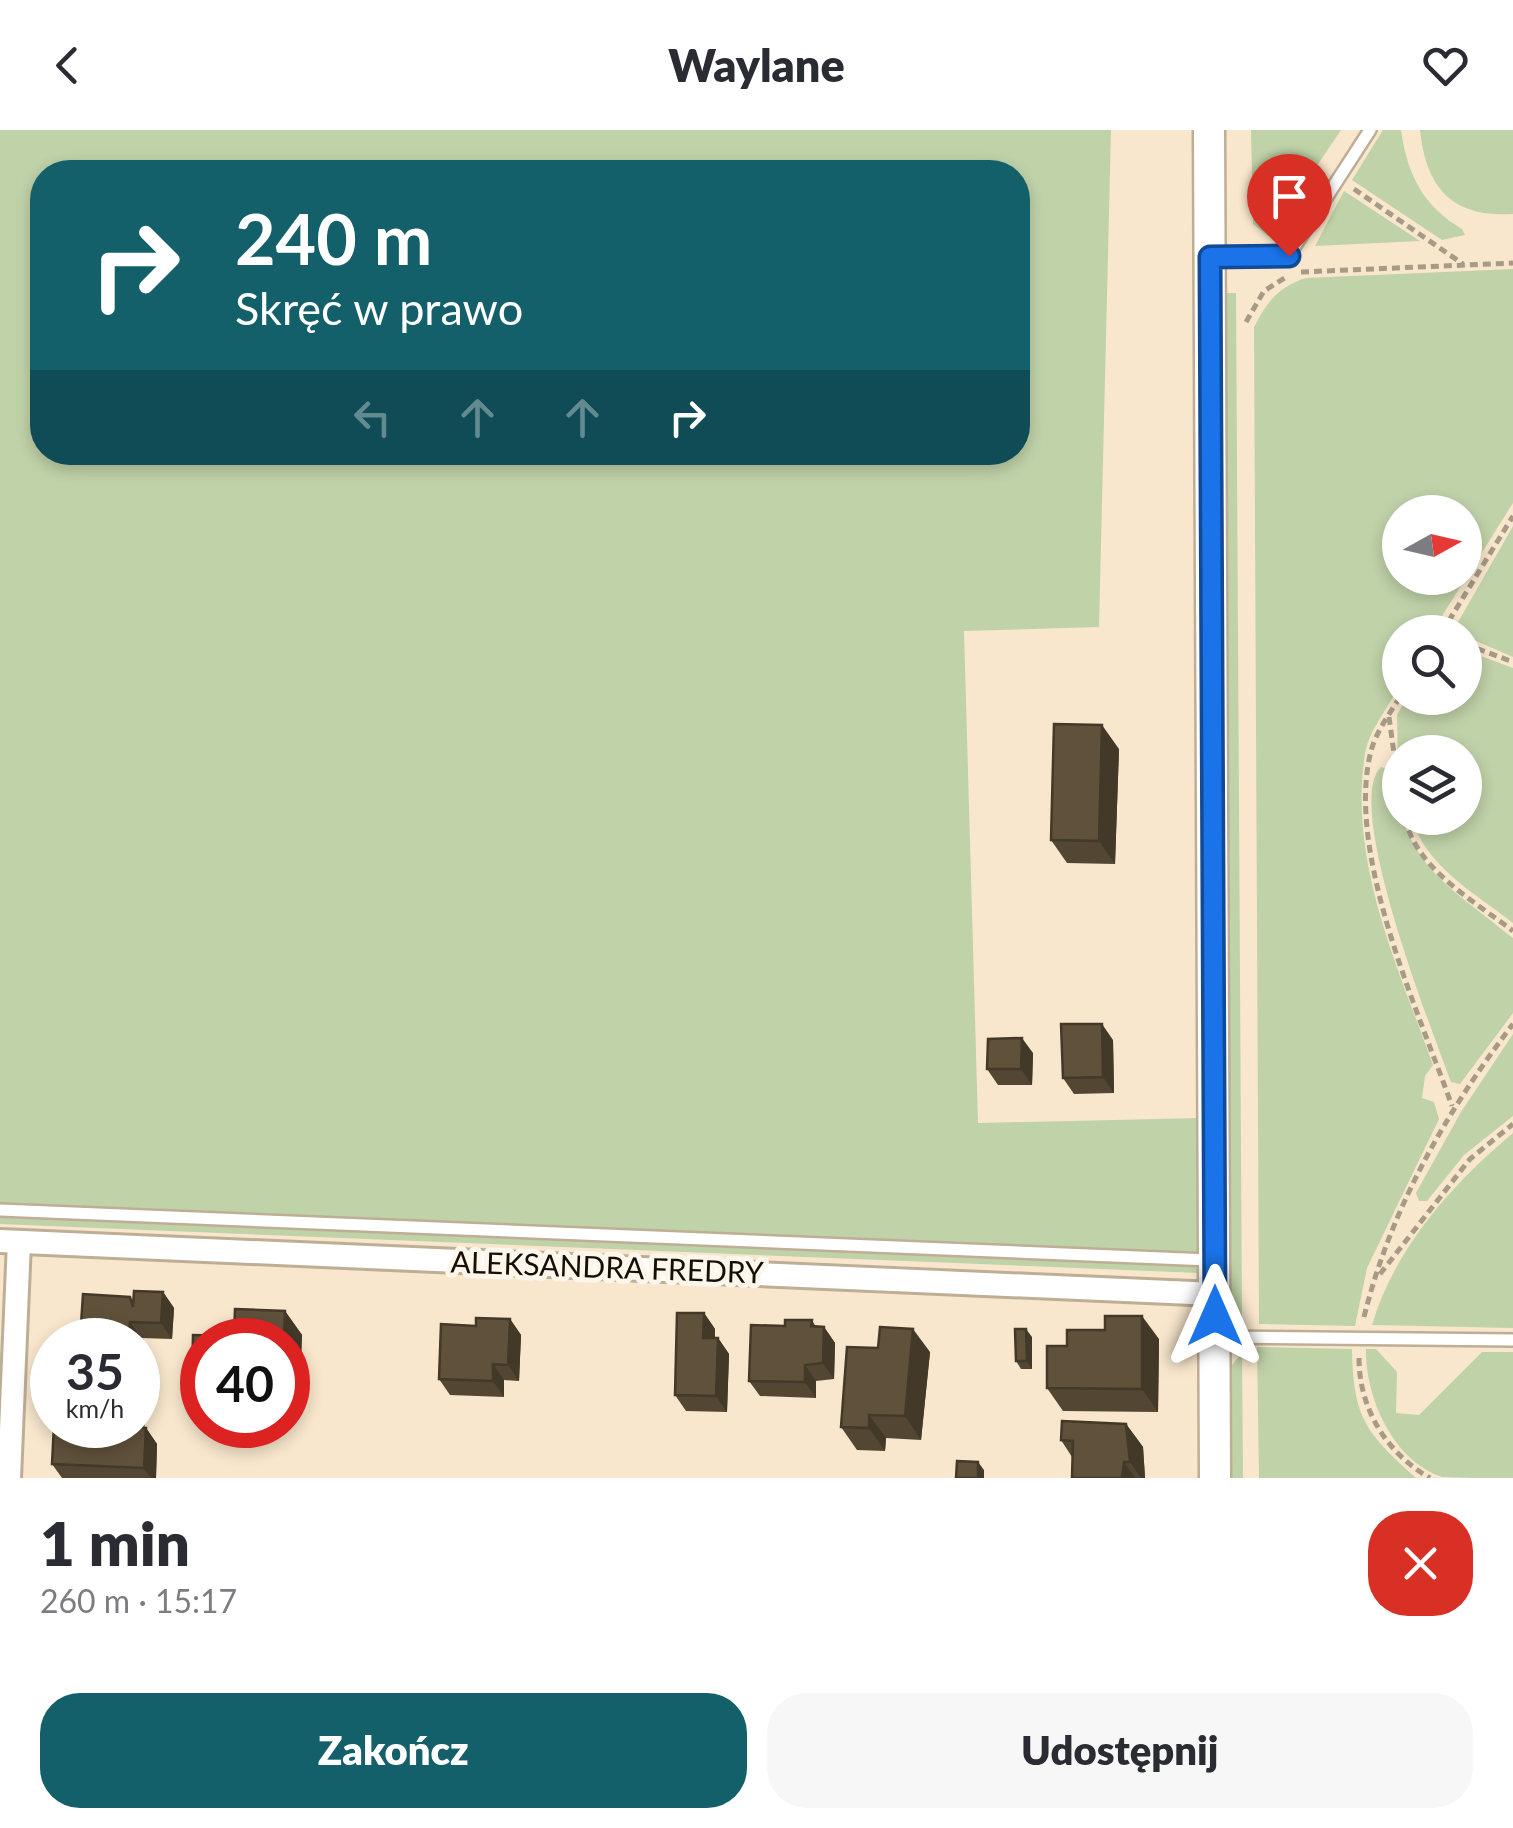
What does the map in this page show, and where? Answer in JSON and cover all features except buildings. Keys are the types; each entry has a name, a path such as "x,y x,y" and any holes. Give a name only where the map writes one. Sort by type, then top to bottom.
{"street":[{"path":"1210,130 1215,1478"},
{"path":"9,1478 10,1242"},
{"name":"ALEKSANDRA FREDRY","path":"10,1242 1215,1294"}],"lane":[{"path":"1210,257 1289,256 1370,130"},
{"path":"0,1210 1215,1260"},
{"path":"1214,1337 1513,1340"}],"path":[{"path":"1340,180 1464,264"},
{"path":"1246,322 1264,291 1290,274 1316,268 1513,263"},
{"path":"1452,615 1513,516"},
{"path":"1482,650 1513,662"},
{"path":"1389,715 1372,750 1367,786 1370,845 1384,912 1452,1106"},
{"path":"1411,835 1435,870 1513,931"},
{"path":"1430,1478 1381,1436 1359,1384 1360,1338 1372,1284 1408,1192 1452,1106 1513,1024"},
{"path":"1372,1284 1470,1159 1513,1124"}],"green space":[{"path":"0,130 1111,130 1099,627 964,631 978,1123 1200,1118 1199,1273 0,1224"},
{"path":"1251,130 1341,130 1314,170 1330,182 1305,218 1289,231 1268,236 1253,224"},
{"path":"1383,130 1401,130 1419,187 1465,235 1442,240 1352,180"},
{"path":"1420,130 1513,130 1513,214 1474,211 1446,195 1428,168"},
{"path":"1344,191 1420,241 1315,246"},
{"path":"1513,269 1513,503 1482,552 1482,495 1382,495 1382,595 1455,595 1443,615 1382,615 1382,715 1365,754 1362,794 1370,874 1380,913 1433,1065 1425,1076 1422,1098 1434,1102 1439,1119 1367,1268 1355,1326 1259,1324 1254,327 1274,296 1306,278"},
{"path":"1224,293 1236,293 1242,1319 1229,1304"},
{"path":"1513,526 1513,657 1482,644 1482,615 1462,615 1474,595 1482,595 1482,580"},
{"path":"1482,656 1513,668 1513,923 1439,864 1418,835 1482,835 1482,735 1397,735 1397,715 1482,715"},
{"path":"1382,767 1382,835 1409,835 1430,868 1446,884 1513,938 1513,1013 1460,1084 1451,1082 1395,920 1373,825 1372,789"},
{"path":"1513,1034 1513,1116 1464,1155 1427,1201 1419,1201 1416,1193 1461,1112"},
{"path":"1513,1133 1513,1328 1372,1325 1410,1244 1447,1196"},
{"path":"1257,1347 1352,1349 1355,1392 1366,1422 1385,1449 1416,1478 1259,1478"},
{"path":"1366,1349 1376,1349 1397,1372 1396,1413 1419,1415 1482,1352 1513,1352 1513,1478 1442,1477 1409,1456 1376,1406"},
{"path":"1242,1353 1243,1478 1231,1478 1232,1365"}],"route":[{"path":"1215,1316 1210,257 1289,256"}]}
